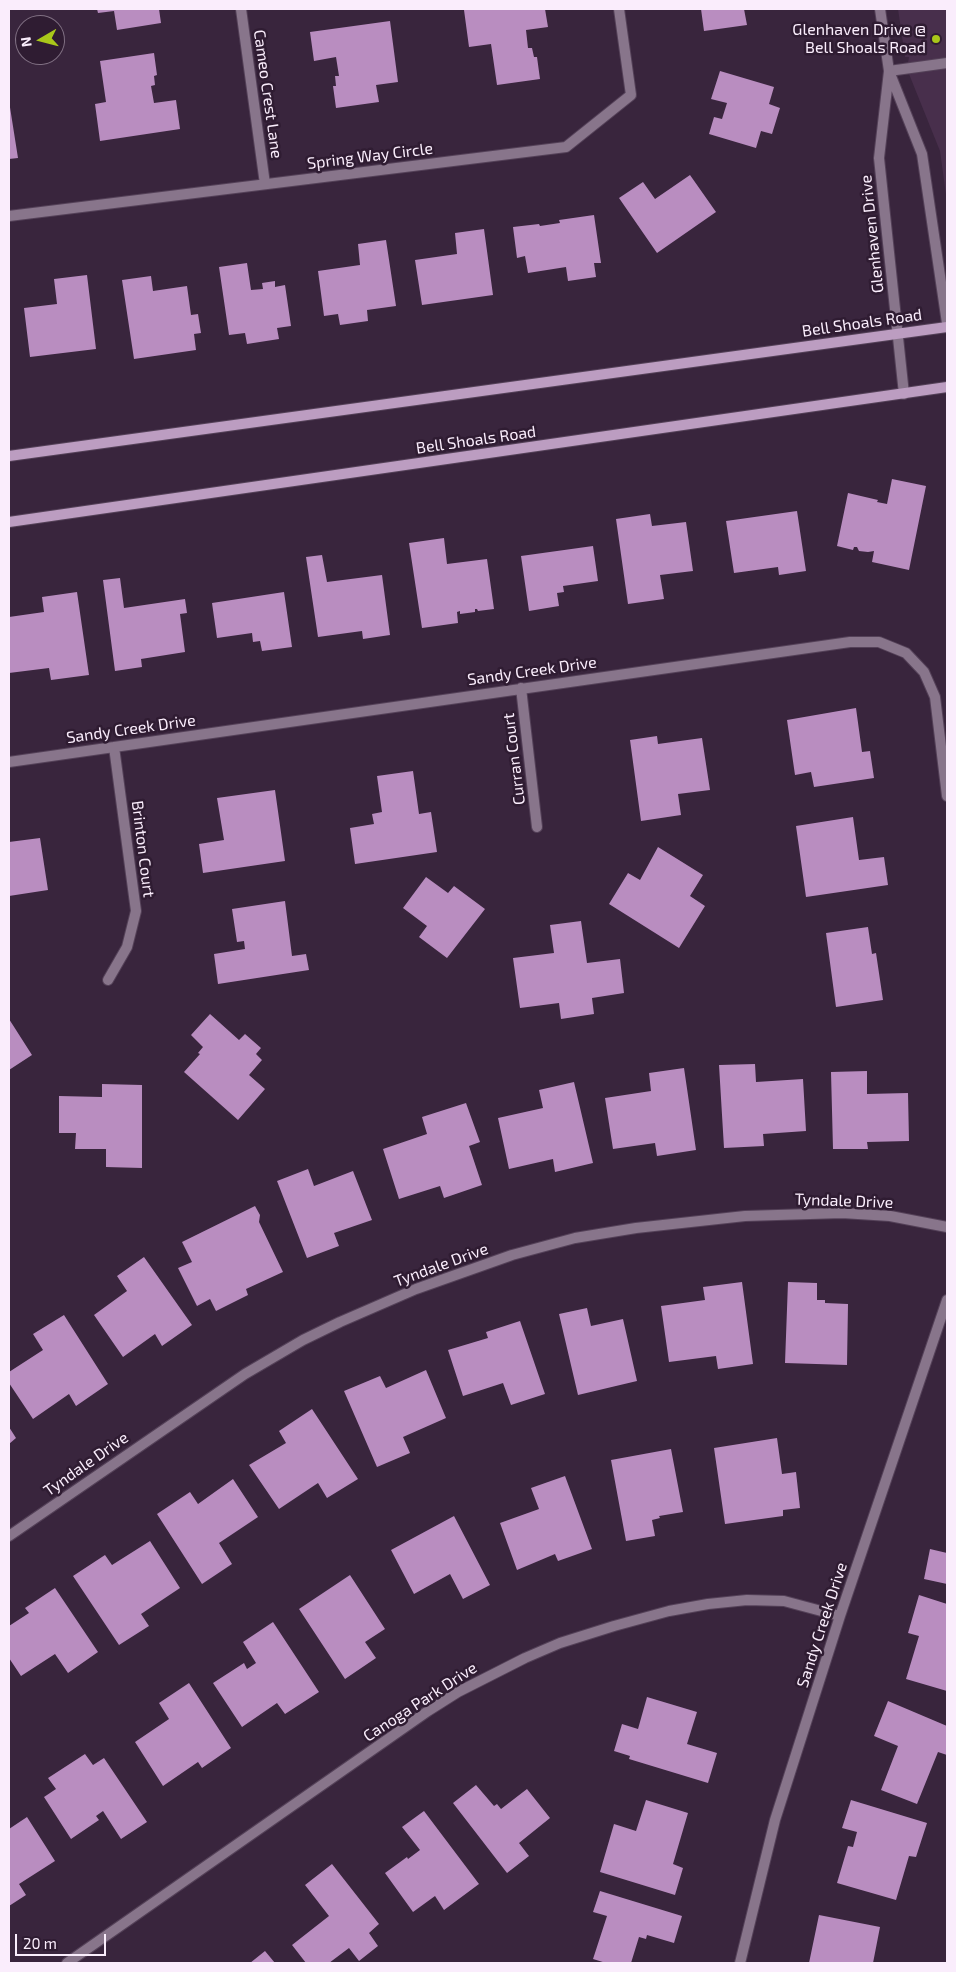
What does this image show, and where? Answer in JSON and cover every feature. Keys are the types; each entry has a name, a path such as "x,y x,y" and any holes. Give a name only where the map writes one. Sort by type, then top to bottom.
{"main road":[{"name":"Bell Shoals Road","path":"9,456 898,334 947,325"},
{"name":"Bell Shoals Road","path":"9,522 947,387"}],"street":[{"name":"Cameo Crest Lane","path":"241,9 265,184"},
{"name":"Spring Way Circle","path":"9,216 566,147 631,95 619,9"},
{"name":"Glenhaven Drive","path":"880,9 890,72 922,154 947,325"},
{"path":"890,72 947,63"},
{"name":"Glenhaven Drive","path":"890,72 879,158 904,394"},
{"name":"Sandy Creek Drive","path":"9,762 850,642 879,642 906,653 924,672 935,697 947,796"},
{"name":"Curran Court","path":"521,688 537,827"},
{"name":"Brinton Court","path":"108,980 127,947 136,911 114,747"},
{"name":"Tyndale Drive","path":"9,1536 245,1374 303,1340 416,1289 512,1255 575,1238 619,1230 745,1216 842,1213 890,1216 947,1227"},
{"name":"Sandy Creek Drive","path":"740,1963 775,1820 840,1616 947,1300"},
{"name":"Canoga Park Drive","path":"67,1963 428,1711 458,1692 525,1658 560,1643 614,1626 669,1611 708,1604 747,1600 784,1601 840,1616"}],"shaded area":[{"path":"898,9 947,9 947,202 940,151 907,69 909,57 905,57"}],"building":[{"path":"97,9 159,9 161,23 117,30 114,11 98,13"},
{"path":"545,9 548,27 526,30 528,48 532,48 534,57 537,57 540,79 497,85 491,44 469,47 464,10"},
{"path":"701,9 744,9 747,25 704,31"},
{"path":"390,21 398,82 376,85 379,102 336,108 333,86 336,86 335,76 339,76 336,57 314,61 310,32"},
{"path":"154,53 157,75 154,76 155,85 151,86 154,103 176,100 180,129 100,141 95,104 106,102 100,61"},
{"path":"720,71 774,87 769,104 780,108 772,134 761,131 756,148 709,134 714,117 722,119 727,103 711,99"},
{"path":"9,101 18,158 9,159"},
{"path":"690,175 716,212 657,253 619,198 643,182 655,199"},
{"path":"594,215 601,263 594,263 596,277 568,281 566,267 528,273 525,256 517,258 513,227 539,224 540,226 560,223 559,220"},
{"path":"484,229 493,295 422,305 415,260 457,254 455,233"},
{"path":"386,240 396,306 367,310 368,321 340,325 338,314 324,316 318,271 360,265 358,244"},
{"path":"247,263 251,290 263,289 262,283 275,281 275,287 285,285 291,326 277,328 279,339 247,344 245,333 229,335 219,267"},
{"path":"87,275 96,349 30,357 24,308 57,304 54,279"},
{"path":"151,276 153,291 187,286 191,315 198,314 201,333 194,334 196,350 134,359 122,280"},
{"path":"892,479 926,486 909,570 872,562 874,551 859,551 857,547 854,547 853,550 837,546 848,493 887,504"},
{"path":"797,511 806,571 779,575 778,567 734,573 726,521"},
{"path":"650,514 652,526 686,522 693,571 660,575 664,599 628,604 616,519"},
{"path":"444,538 447,564 487,559 494,609 478,611 475,609 475,612 460,614 460,611 457,612 458,623 422,628 409,543"},
{"path":"593,546 598,581 563,586 564,592 557,593 559,606 529,611 521,556"},
{"path":"322,555 327,582 382,575 390,635 363,639 362,631 318,637 306,557"},
{"path":"120,578 124,608 185,599 187,613 180,614 185,652 141,659 142,667 115,671 103,580"},
{"path":"77,592 89,675 51,680 49,668 9,673 9,617 44,612 42,597"},
{"path":"284,592 292,647 262,651 260,641 253,642 252,633 217,638 212,603"},
{"path":"856,708 862,752 870,751 874,778 814,787 811,772 795,775 787,720"},
{"path":"657,736 658,744 702,738 710,790 678,794 681,815 641,821 630,740"},
{"path":"413,771 419,814 431,812 437,852 355,864 350,828 374,824 372,814 382,812 377,776"},
{"path":"275,790 285,861 203,873 199,844 224,840 217,798"},
{"path":"853,817 859,860 884,857 888,885 806,897 796,826"},
{"path":"40,838 48,890 9,896 9,842"},
{"path":"658,847 703,875 690,896 705,906 679,948 609,904 628,873 640,880"},
{"path":"426,877 448,893 454,886 485,909 447,958 419,937 427,926 403,908"},
{"path":"285,901 292,956 306,954 309,970 218,984 214,954 245,949 244,941 237,942 232,909"},
{"path":"581,921 587,963 620,959 624,993 592,998 594,1014 561,1019 559,1003 520,1008 513,958 554,953 550,925"},
{"path":"868,927 872,954 876,953 883,1000 836,1007 826,933"},
{"path":"210,1014 239,1040 245,1034 261,1048 256,1054 262,1060 249,1075 265,1089 238,1120 184,1072 200,1054 198,1053 203,1047 191,1035"},
{"path":"9,1019 32,1055 9,1070"},
{"path":"755,1064 756,1082 803,1079 806,1131 763,1134 764,1146 724,1148 719,1065"},
{"path":"684,1068 696,1150 657,1156 655,1143 613,1149 605,1098 651,1091 649,1073"},
{"path":"867,1071 867,1094 908,1093 909,1141 867,1142 868,1149 833,1149 831,1072"},
{"path":"574,1082 593,1163 555,1172 553,1159 509,1169 498,1118 543,1108 539,1090"},
{"path":"102,1084 142,1085 142,1168 106,1167 106,1149 75,1149 76,1133 59,1133 59,1096 102,1097"},
{"path":"466,1103 480,1142 469,1146 482,1185 444,1198 440,1186 399,1199 383,1149 427,1134 422,1117"},
{"path":"308,1169 314,1186 353,1171 372,1220 334,1233 339,1246 307,1258 277,1181"},
{"path":"255,1206 260,1215 259,1222 283,1272 246,1289 248,1295 216,1311 210,1299 197,1306 178,1268 192,1262 182,1242"},
{"path":"144,1257 192,1325 162,1346 155,1334 123,1357 94,1315 127,1291 117,1276"},
{"path":"742,1282 753,1364 718,1369 716,1356 669,1362 661,1306 705,1300 703,1287"},
{"path":"788,1282 817,1283 817,1300 825,1300 825,1303 848,1304 847,1365 785,1363"},
{"path":"587,1308 591,1326 623,1319 637,1381 578,1395 559,1314"},
{"path":"64,1315 108,1384 76,1406 69,1394 33,1419 9,1383 9,1372 43,1350 33,1334"},
{"path":"520,1321 545,1394 511,1405 503,1383 463,1396 448,1350 488,1338 486,1332"},
{"path":"426,1370 446,1418 403,1437 410,1453 377,1467 344,1391 380,1376 386,1388"},
{"path":"312,1409 358,1479 327,1498 318,1483 279,1509 249,1465 286,1443 279,1431"},
{"path":"9,1427 16,1438 9,1444"},
{"path":"777,1438 782,1474 796,1472 800,1508 783,1510 783,1516 725,1524 714,1448"},
{"path":"671,1449 683,1512 659,1516 660,1518 652,1520 655,1536 626,1541 611,1460"},
{"path":"565,1476 592,1549 558,1561 555,1554 517,1570 500,1523 539,1509 531,1488"},
{"path":"233,1479 258,1517 219,1543 232,1564 202,1584 157,1514 190,1492 198,1504"},
{"path":"454,1516 490,1585 463,1599 450,1574 414,1594 391,1550"},
{"path":"150,1541 180,1588 141,1614 149,1626 119,1645 73,1576 105,1555 112,1565"},
{"path":"930,1549 947,1553 947,1584 924,1579"},
{"path":"350,1575 385,1629 365,1642 376,1658 345,1679 299,1609"},
{"path":"55,1588 98,1652 68,1673 55,1654 21,1676 9,1658 9,1626 29,1613 25,1608"},
{"path":"919,1595 947,1604 947,1691 906,1679 919,1636 908,1633"},
{"path":"273,1622 319,1692 285,1714 277,1703 242,1727 213,1683 244,1663 247,1669 256,1663 243,1642"},
{"path":"189,1683 231,1748 202,1768 198,1762 163,1786 135,1742 169,1719 159,1703"},
{"path":"647,1697 697,1712 687,1744 717,1753 708,1783 629,1759 630,1756 614,1751 622,1724 638,1729"},
{"path":"888,1701 947,1726 947,1755 938,1752 917,1804 881,1790 898,1746 874,1736"},
{"path":"85,1754 93,1765 104,1758 147,1822 121,1839 103,1811 96,1816 99,1820 71,1839 44,1797 56,1789 48,1778"},
{"path":"476,1785 494,1806 497,1804 501,1809 527,1789 550,1818 519,1843 529,1856 507,1873 453,1803"},
{"path":"646,1800 688,1813 673,1864 683,1868 675,1895 600,1872 614,1824 636,1831"},
{"path":"851,1800 927,1823 916,1857 909,1856 896,1900 837,1883 848,1846 853,1847 857,1832 842,1828"},
{"path":"424,1811 479,1884 444,1910 435,1896 413,1912 385,1873 420,1850 402,1827"},
{"path":"27,1817 55,1861 19,1884 26,1895 9,1906 9,1829"},
{"path":"332,1864 379,1924 369,1933 378,1946 359,1961 349,1948 329,1963 306,1963 292,1945 329,1916 305,1885"},
{"path":"600,1891 682,1916 674,1943 647,1935 646,1939 639,1937 631,1963 606,1963 593,1959 607,1916 593,1912"},
{"path":"819,1915 880,1927 873,1963 809,1963"},
{"path":"265,1951 275,1963 250,1963"}],"place":[{"name":"Glenhaven Drive @ Bell Shoals Road","path":"936,39"}]}
